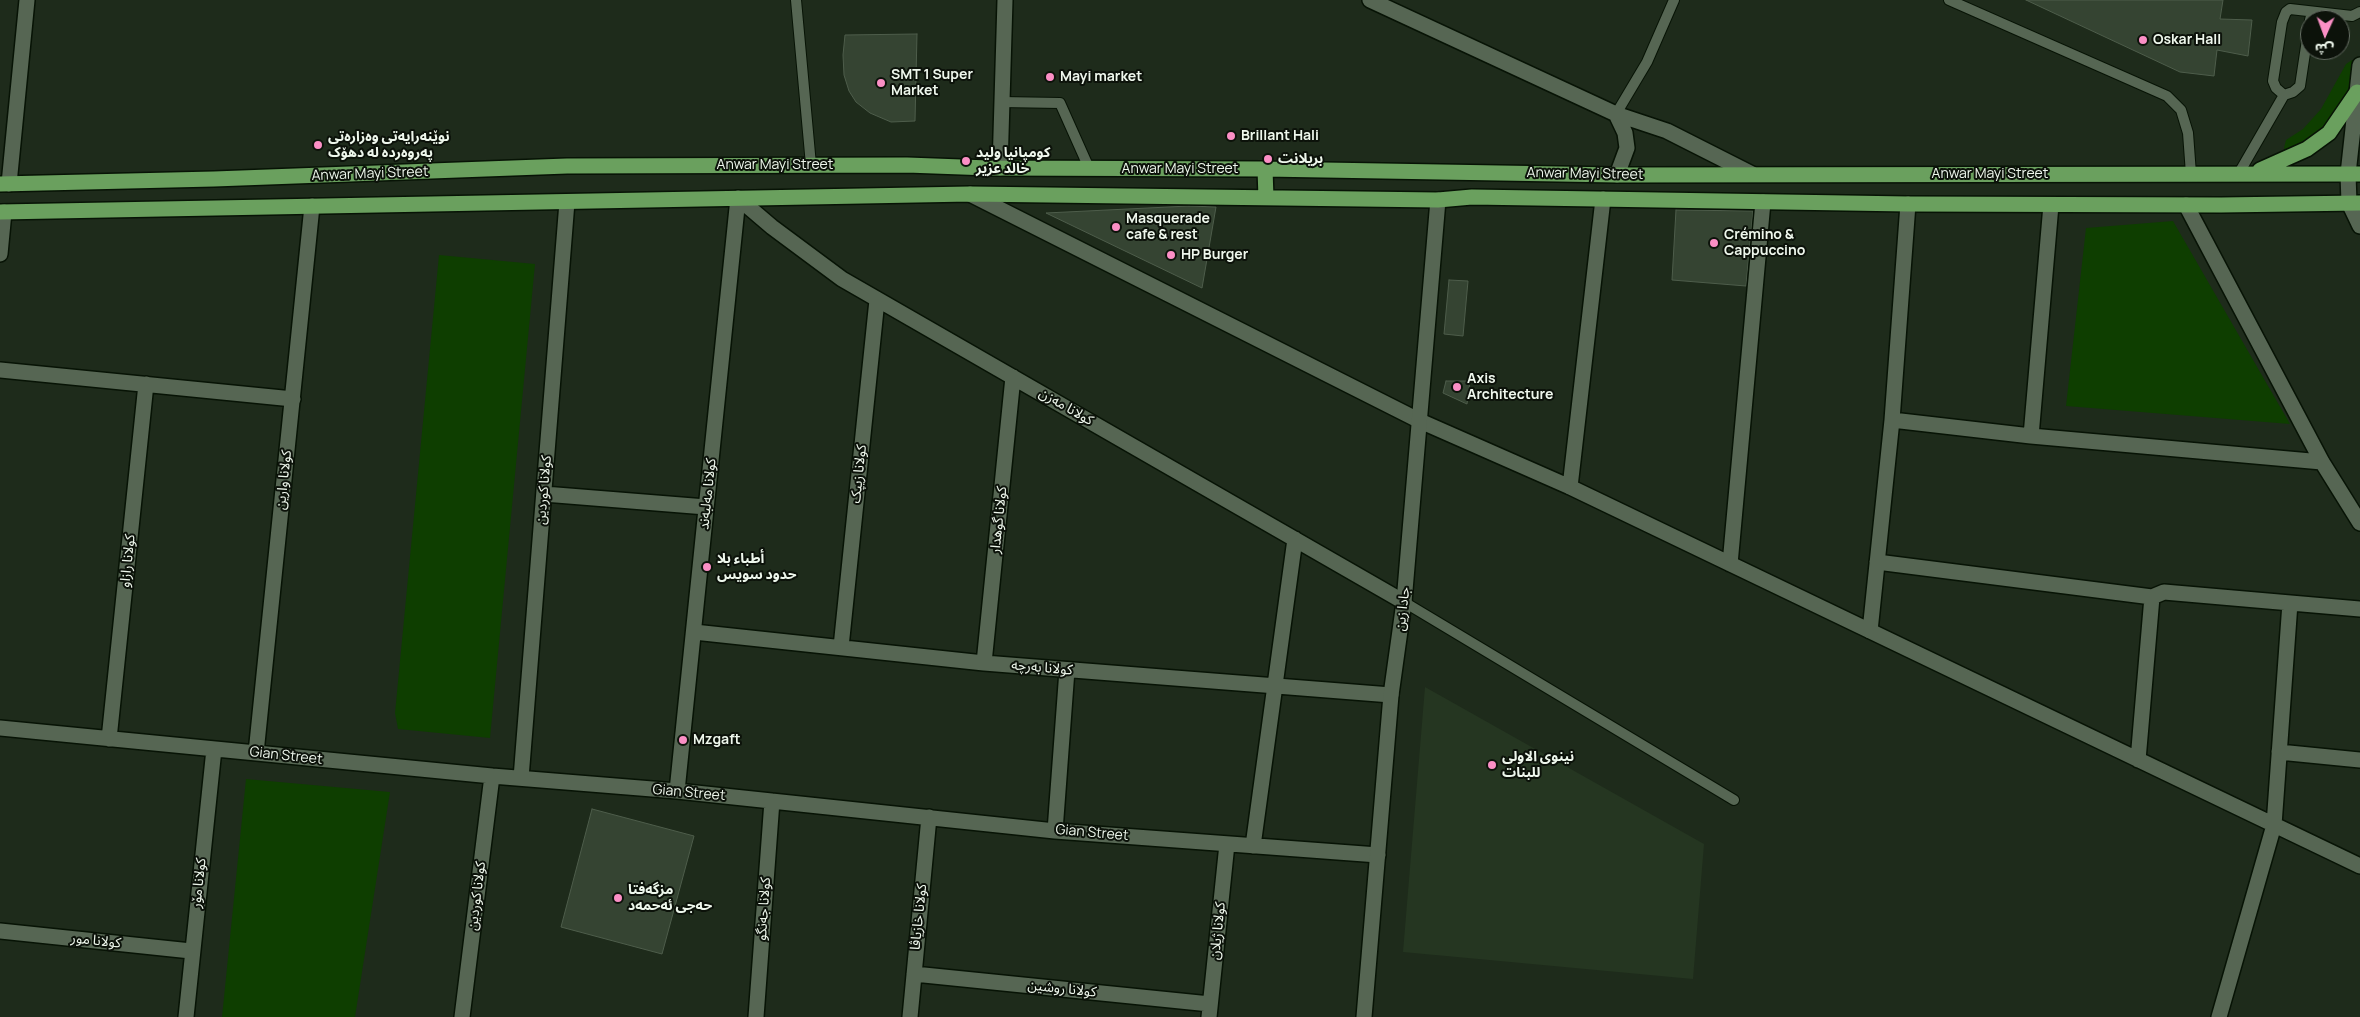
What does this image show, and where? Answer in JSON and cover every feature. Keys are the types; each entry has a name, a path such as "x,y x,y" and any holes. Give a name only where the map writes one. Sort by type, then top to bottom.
{"main road":[{"path":"2245,173 2283,161 2307,149 2328,133 2357,92"},
{"name":"Anwar Mayi Street","path":"4,184 224,179 567,166 907,165 1000,168 1264,169 1617,176 1752,174 2354,174"},
{"path":"1264,169 1266,198"},
{"name":"Anwar Mayi Street","path":"2,212 970,194 1438,200 1472,197 2050,205 2354,203"}],"street":[{"path":"4,184 27,0"},
{"path":"1000,168 1005,0"},
{"path":"1370,0 1616,114 1668,131 1752,174"},
{"path":"2360,65 2357,92 2354,174 2354,203 2360,226"},
{"path":"1616,114 1625,133 1627,148 1617,176"},
{"path":"970,194 1420,421 1570,487 2360,866"},
{"name":"کولانا مەزن","path":"738,198 806,254 877,300 1404,602"},
{"name":"کولانا مەلبەند","path":"677,791 738,198"},
{"path":"1570,487 1603,199"},
{"name":"جادا زین","path":"1364,1017 1391,695 1404,602 1438,200"},
{"name":"کولانا کوردین","path":"521,778 567,202"},
{"path":"1730,564 1763,202"},
{"path":"1870,631 1892,420 1908,204"},
{"path":"2031,436 2050,205"},
{"path":"2186,205 2322,462 2360,523"},
{"name":"کولانا وارین","path":"256,753 312,206"},
{"path":"0,254 2,212"},
{"name":"کولانا زیپک","path":"840,648 877,300"},
{"path":"0,370 293,399"},
{"name":"کولانا گوهدار","path":"984,663 1013,377"},
{"name":"کولانا رازاو","path":"109,739 146,384"},
{"path":"1892,420 2031,436 2322,462"},
{"path":"544,494 706,507"},
{"path":"1253,846 1295,539"},
{"path":"1877,562 2152,597 2164,592 2360,609"},
{"path":"2138,760 2152,597"},
{"path":"2219,1017 2274,825 2290,603"},
{"name":"کولانا بەرچە","path":"694,632 984,663 1391,695"},
{"path":"1055,831 1067,670"},
{"name":"Gian Street","path":"0,728 492,776 677,791 1055,831 1378,855"},
{"name":"کولانا مۆر","path":"186,1017 191,951 214,749"},
{"path":"2280,752 2360,760"},
{"name":"کولانا کوردین","path":"465,1016 492,776"},
{"name":"کولانا جەنگو","path":"756,1017 772,801"},
{"name":"کولانا خازیاڤا","path":"910,1017 929,817"},
{"name":"کولانا ژیلان","path":"1209,1010 1227,844"},
{"name":"کولانا مور","path":"0,931 191,951"},
{"name":"کولانا روشین","path":"914,974 1209,1010"}],"lane":[{"path":"796,0 811,165"},
{"path":"1616,114 1647,62 1674,0"},
{"path":"1949,0 2167,96 2181,110 2188,133 2191,174"},
{"path":"2284,95 2276,88 2274,81 2283,16 2290,8 2303,10"},
{"path":"2245,173 2284,95 2294,92 2300,86 2304,60"},
{"path":"1001,102 1060,103 1089,168"},
{"path":"1404,602 1734,800"}],"shaded area":[{"name":"نينوى الاولى للبنات","path":"1425,687 1704,844 1693,979 1403,952"}],"green space":[{"path":"2352,60 2357,61 2343,102 2322,130 2287,154 2284,148 2286,140 2303,129 2321,109 2346,64"},
{"path":"2173,221 2290,424 2066,406 2086,228"},
{"path":"439,255 535,264 490,738 398,729 395,713"},
{"path":"246,779 390,792 355,1017 222,1017"}],"building":[{"path":"2026,0 2223,0 2220,19 2252,20 2248,56 2217,50 2214,76 2180,72"},
{"name":"SMT 1 Super Market","path":"917,34 915,121 891,122 870,113 856,102 849,91 844,75 845,35"},
{"name":"HP Burger","path":"1189,206 1216,207 1202,288 1046,213"},
{"name":"Crémino & Cappuccino","path":"1676,210 1753,211 1746,286 1672,280"},
{"path":"1449,280 1468,281 1463,336 1444,334"},
{"name":"Axis Architecture","path":"1446,381 1470,381 1467,404 1443,393"},
{"path":"592,809 694,836 662,954 561,927"}],"place":[{"name":"Oskar Hall","path":"2143,40"},
{"name":"Mayi market","path":"1050,77"},
{"name":"SMT 1 Super Market","path":"881,83"},
{"name":"Brillant Hali","path":"1231,136"},
{"name":"نوێنەرایەتی وەزارەتی پەروەردە لە دهۆک","path":"318,145"},
{"name":"بریلانت","path":"1268,159"},
{"name":"كومپانيا وليد خالد عزير","path":"966,161"},
{"name":"Masquerade cafe & rest","path":"1116,227"},
{"name":"Crémino & Cappuccino","path":"1714,243"},
{"name":"HP Burger","path":"1171,255"},
{"name":"Axis Architecture","path":"1457,387"},
{"name":"أطباء بلا حدود سويس","path":"707,567"},
{"name":"Mzgaft","path":"683,740"},
{"name":"نينوى الاولى للبنات","path":"1492,765"},
{"name":"مزگەفتا حەجی ئەحمەد","path":"618,898"}]}
